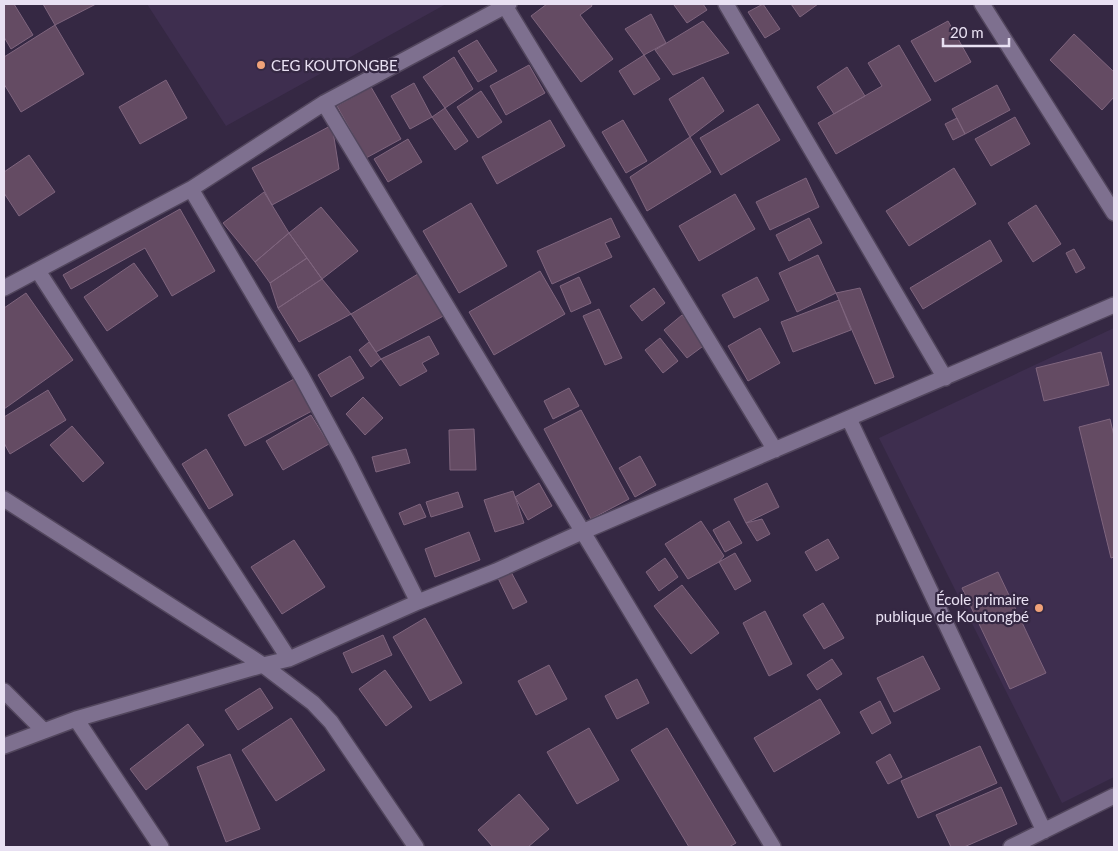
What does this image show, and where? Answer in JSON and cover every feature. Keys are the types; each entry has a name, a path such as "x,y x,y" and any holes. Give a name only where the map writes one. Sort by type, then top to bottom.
{"street":[{"path":"726,4 945,378"},
{"path":"982,4 1114,213"},
{"path":"4,288 191,189 324,103 507,5 775,450"},
{"path":"324,103 772,847"},
{"path":"191,189 347,460 418,602"},
{"path":"38,271 290,659"},
{"path":"4,746 76,719 263,665 290,659 418,602 496,571 582,532 1114,305"},
{"path":"848,419 1044,831"},
{"path":"4,499 263,665 313,703 331,722 416,847"},
{"path":"4,691 44,731"},
{"path":"76,719 161,847"},
{"path":"1011,847 1114,796"}],"shaded area":[{"name":"CEG KOUTONGBE","path":"147,4 446,4 226,126"},
{"name":"École primaire publique de Koutongbé","path":"1114,328 1114,777 1062,803 879,438"}],"building":[{"path":"4,4 14,4 33,35 11,49 4,37"},
{"path":"43,4 96,4 55,25"},
{"path":"547,4 591,4 592,6 580,15 613,59 581,82 531,16"},
{"path":"675,4 703,4 707,10 687,23"},
{"path":"763,4 780,29 765,38 748,12"},
{"path":"791,4 818,4 800,17"},
{"path":"651,14 666,43 644,55 625,29"},
{"path":"703,21 729,53 673,75 655,50"},
{"path":"948,21 971,62 935,82 911,41"},
{"path":"55,25 84,74 21,112 4,84 4,57"},
{"path":"1074,34 1114,72 1114,97 1102,110 1050,60"},
{"path":"477,40 497,71 478,82 458,51"},
{"path":"899,45 931,100 836,154 818,123 882,86 868,63"},
{"path":"644,55 660,79 634,95 619,71"},
{"path":"454,57 473,89 445,108 423,77"},
{"path":"529,65 545,93 506,115 490,86"},
{"path":"847,67 865,96 834,114 817,87"},
{"path":"703,77 724,111 690,137 669,99"},
{"path":"166,80 187,118 140,144 119,107"},
{"path":"414,83 432,117 410,129 391,96"},
{"path":"997,85 1010,110 965,134 952,109"},
{"path":"371,87 401,139 366,158 337,106"},
{"path":"481,91 502,122 478,138 457,107"},
{"path":"758,104 780,140 721,175 700,138"},
{"path":"445,108 468,141 455,150 432,117"},
{"path":"1015,117 1030,144 991,166 975,139"},
{"path":"957,118 965,134 953,140 945,124"},
{"path":"550,120 565,146 497,184 482,157"},
{"path":"623,120 647,161 626,173 602,132"},
{"path":"332,125 339,169 272,205 252,168"},
{"path":"690,137 711,172 647,211 630,177"},
{"path":"408,139 422,162 388,182 374,159"},
{"path":"29,155 55,192 19,216 4,193 4,172"},
{"path":"954,168 976,204 909,246 886,211"},
{"path":"806,178 819,207 770,230 756,202"},
{"path":"264,192 289,233 255,262 223,223"},
{"path":"735,194 755,229 699,261 679,226"},
{"path":"471,203 507,266 459,293 423,231"},
{"path":"1036,205 1061,244 1033,262 1008,223"},
{"path":"321,207 358,251 322,279 289,233"},
{"path":"180,209 215,271 172,296 145,248 71,289 63,275"},
{"path":"611,218 620,237 605,243 612,257 552,284 537,251"},
{"path":"809,218 822,243 789,261 776,235"},
{"path":"289,233 307,258 270,283 255,262"},
{"path":"990,240 1002,261 923,309 910,288"},
{"path":"1074,249 1085,268 1076,273 1066,253"},
{"path":"818,255 836,293 797,312 779,273"},
{"path":"307,258 322,279 278,308 270,283"},
{"path":"134,263 158,296 107,331 84,297"},
{"path":"423,271 449,313 376,352 351,314"},
{"path":"540,271 565,314 494,355 469,312"},
{"path":"579,277 591,303 571,312 560,286"},
{"path":"757,277 769,300 734,318 722,295"},
{"path":"322,279 351,314 299,342 278,308"},
{"path":"654,288 665,303 642,321 630,306"},
{"path":"860,288 894,377 875,384 836,293"},
{"path":"26,293 73,360 4,409 4,308"},
{"path":"839,300 851,330 793,352 781,322"},
{"path":"599,309 622,358 605,365 583,316"},
{"path":"682,315 706,344 687,358 664,330"},
{"path":"760,328 780,363 748,381 728,346"},
{"path":"429,336 439,354 422,363 427,371 400,386 381,359"},
{"path":"660,338 678,361 663,373 645,350"},
{"path":"369,342 381,359 371,367 359,350"},
{"path":"1101,352 1109,385 1044,401 1036,368"},
{"path":"350,356 364,378 331,397 318,375"},
{"path":"294,379 312,411 245,446 228,415"},
{"path":"569,388 579,406 553,419 544,401"},
{"path":"48,390 66,420 10,454 4,443 4,417"},
{"path":"363,397 383,418 365,435 346,414"},
{"path":"581,410 629,499 591,519 544,429"},
{"path":"311,415 329,444 283,470 266,441"},
{"path":"1110,419 1114,436 1114,557 1111,558 1079,427"},
{"path":"72,426 104,463 83,482 50,445"},
{"path":"474,429 476,470 450,470 449,430"},
{"path":"206,449 233,495 209,509 182,464"},
{"path":"406,449 410,463 376,472 372,457"},
{"path":"640,456 656,485 635,497 619,468"},
{"path":"539,483 552,506 528,520 515,497"},
{"path":"767,483 779,507 746,523 734,499"},
{"path":"513,491 524,523 495,532 484,500"},
{"path":"458,492 463,507 431,517 426,502"},
{"path":"420,504 426,517 404,525 399,513"},
{"path":"762,519 770,534 757,541 746,523"},
{"path":"701,521 724,556 719,562 688,579 665,544"},
{"path":"729,521 742,543 725,552 713,530"},
{"path":"469,532 480,560 435,577 425,549"},
{"path":"828,539 839,558 816,571 805,552"},
{"path":"294,540 325,587 282,614 251,567"},
{"path":"735,553 751,581 735,590 719,562"},
{"path":"665,558 678,577 659,591 646,572"},
{"path":"510,570 527,602 513,609 497,576"},
{"path":"998,572 1046,673 1010,689 962,588"},
{"path":"682,585 719,633 691,654 654,606"},
{"path":"823,603 844,638 824,649 803,615"},
{"path":"765,611 792,664 769,676 743,623"},
{"path":"425,618 462,683 430,701 393,637"},
{"path":"383,635 392,655 352,673 343,653"},
{"path":"923,656 940,689 894,712 877,678"},
{"path":"832,659 842,674 817,690 807,675"},
{"path":"549,665 567,699 536,715 518,681"},
{"path":"385,670 412,707 386,726 359,689"},
{"path":"637,679 649,703 617,719 605,696"},
{"path":"260,688 273,708 238,730 225,710"},
{"path":"820,699 840,733 774,772 754,738"},
{"path":"880,701 891,723 872,734 860,712"},
{"path":"291,718 325,770 276,801 242,750"},
{"path":"188,724 204,745 146,790 130,769"},
{"path":"589,728 619,780 577,804 547,752"},
{"path":"667,728 736,843 729,847 689,847 631,750"},
{"path":"980,746 997,783 918,818 901,781"},
{"path":"230,754 260,829 226,842 197,767"},
{"path":"890,754 902,777 888,784 876,762"},
{"path":"1001,787 1017,824 964,847 951,847 936,815"},
{"path":"519,794 549,829 528,847 493,847 478,830"}],"place":[{"name":"CEG KOUTONGBE","path":"261,65"},
{"name":"École primaire publique de Koutongbé","path":"1039,608"}]}
